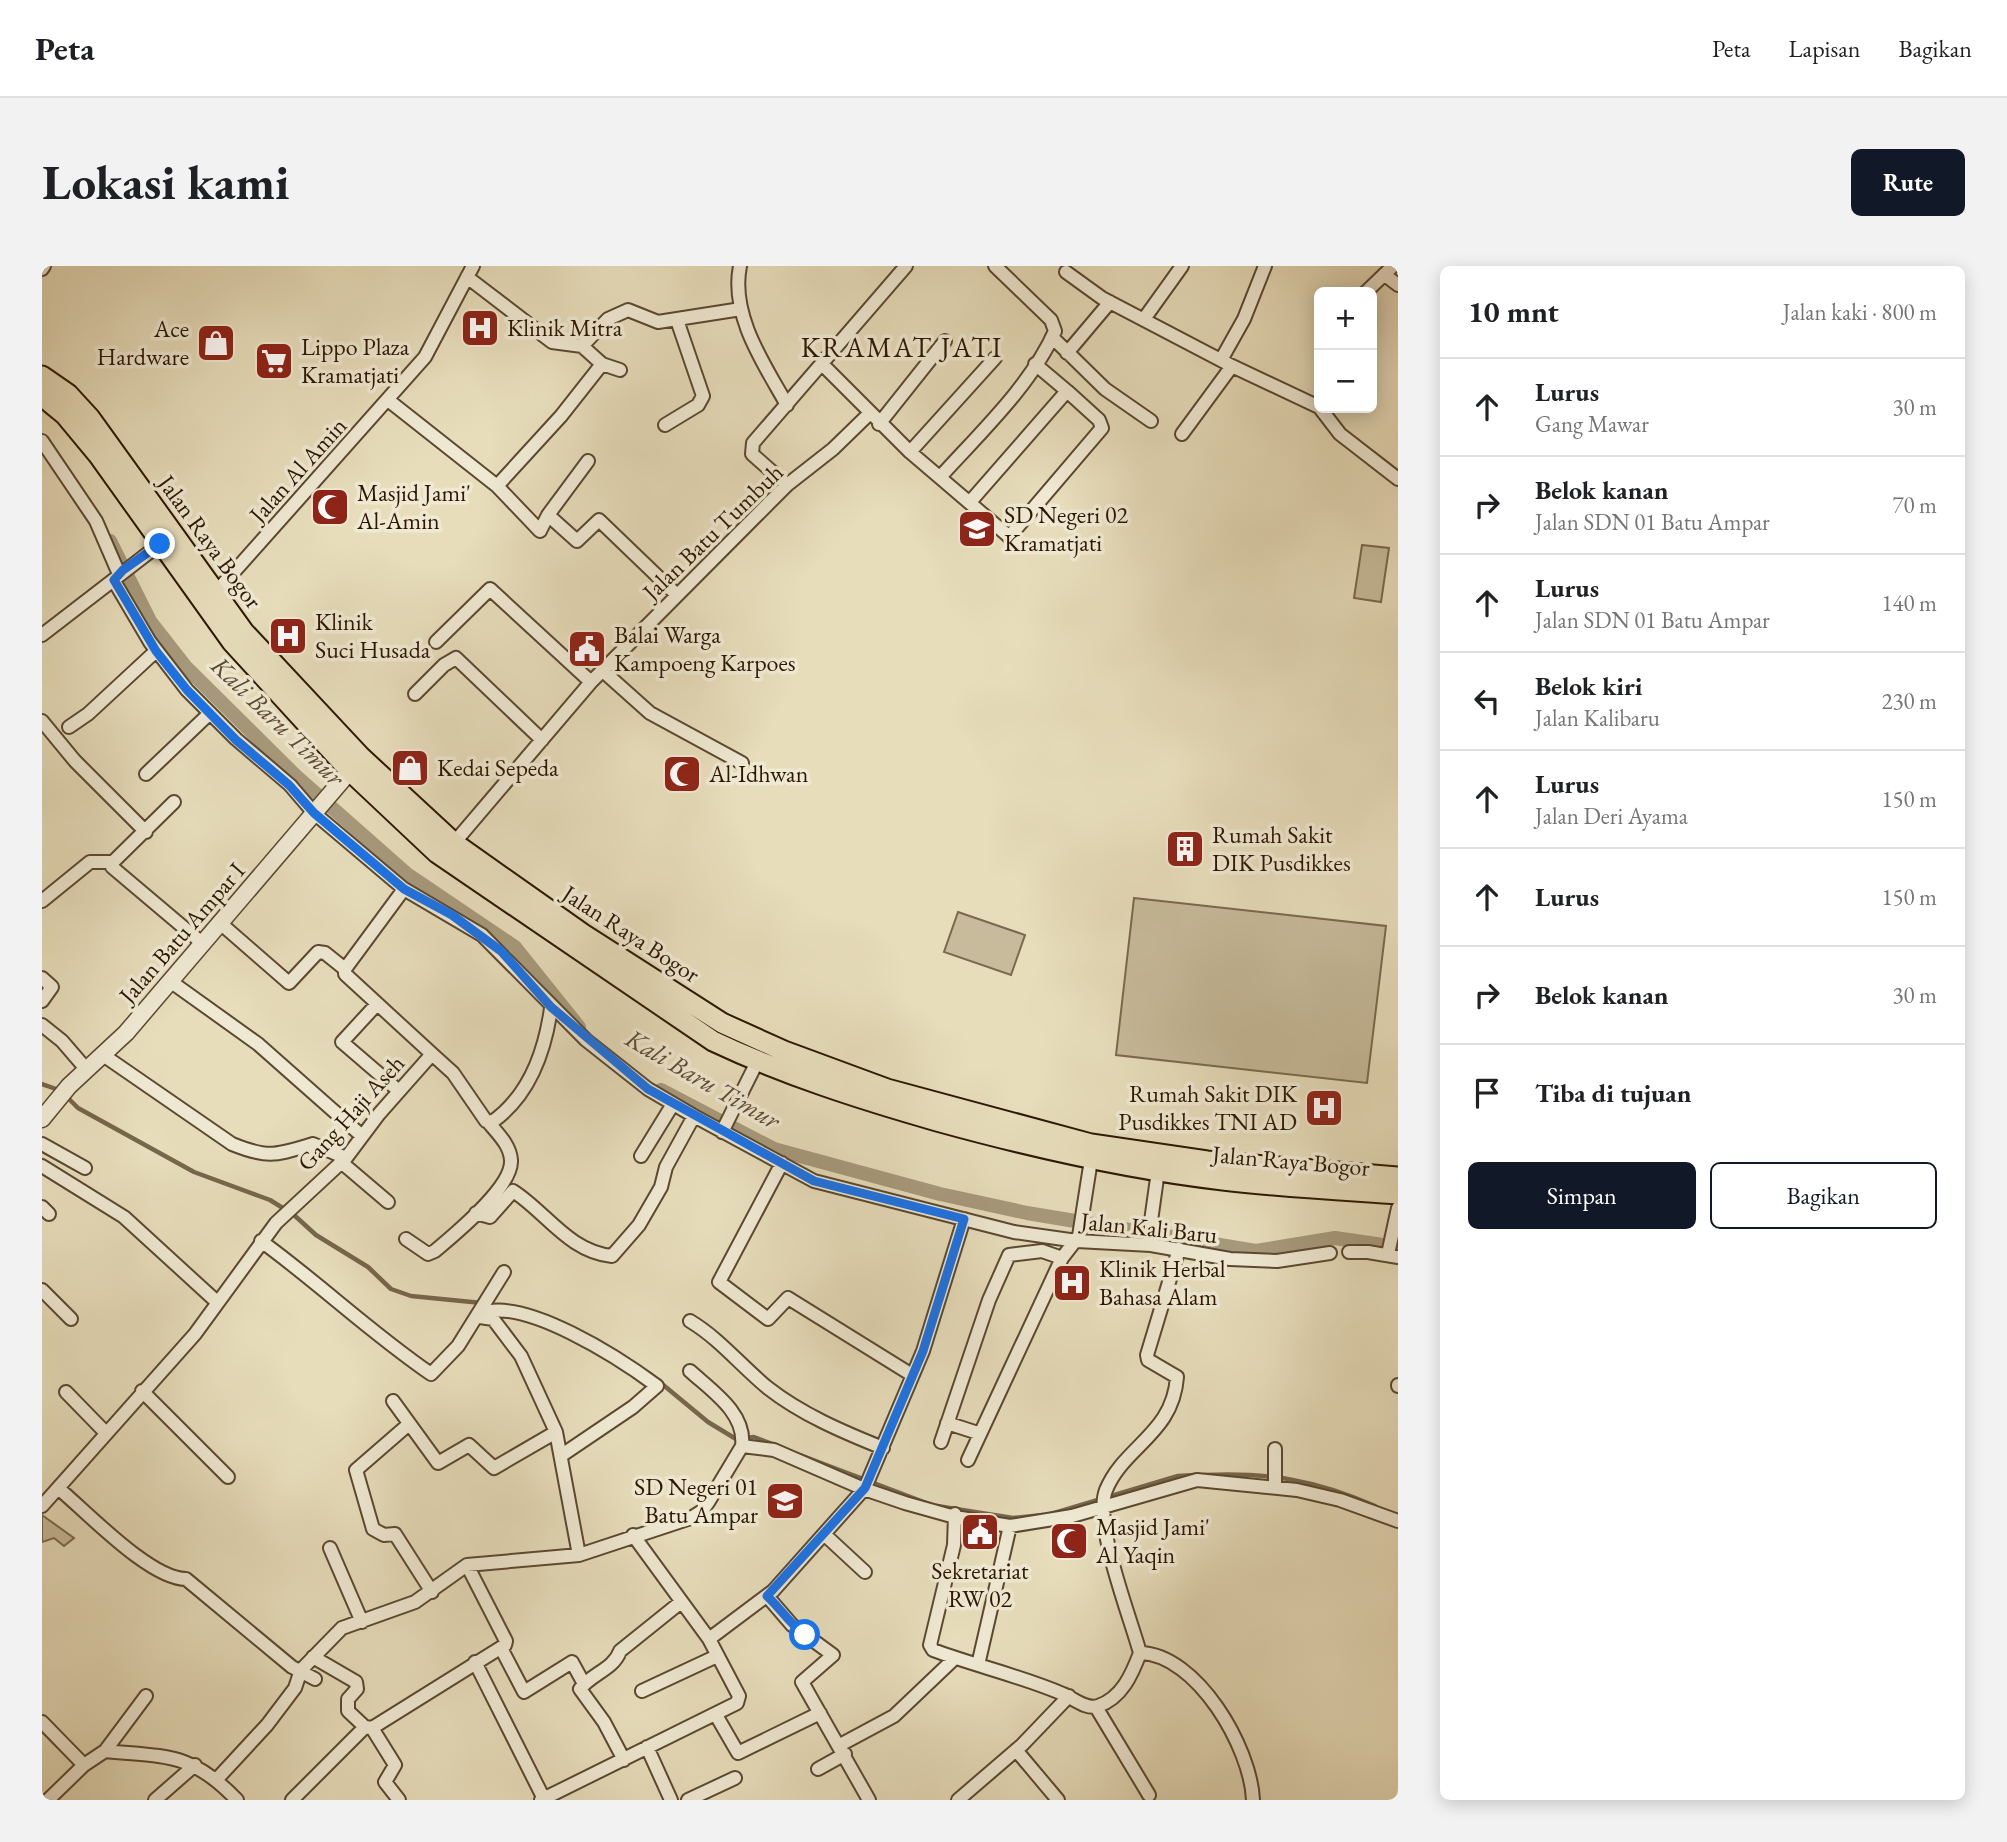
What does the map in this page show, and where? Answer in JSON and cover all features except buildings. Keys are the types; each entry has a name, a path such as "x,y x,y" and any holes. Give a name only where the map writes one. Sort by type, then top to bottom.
{"highway":[{"name":"Jalan Raya Bogor","path":"42,376 68,394 90,418 244,632 361,757 454,844 583,934 722,1023 784,1051 887,1088 1041,1132 1228,1172 1398,1195"},
{"name":"Jalan Raya Bogor","path":"42,396 77,428 232,642 350,771 437,853 713,1041 757,1062 864,1100 1006,1140 1091,1160 1157,1171 1398,1178"}],"street":[{"path":"740,266 736,284 741,309 757,350 787,405"},
{"path":"786,485 751,451 753,443 905,266"},
{"path":"941,476 999,412 1035,364 1055,331 1051,320 995,266"},
{"path":"1144,319 1182,266"},
{"path":"1182,433 1226,363 1265,266"},
{"path":"1371,287 1389,270 1398,285"},
{"path":"470,272 552,342 582,346 602,364 620,370"},
{"name":"Jalan Al Amin","path":"216,592 425,357 470,272"},
{"path":"1066,272 1110,302 1226,363 1314,404"},
{"path":"1067,352 1110,302"},
{"path":"582,346 608,319 628,310 658,322 741,309"},
{"path":"665,425 698,405 703,396 677,320"},
{"path":"1052,337 1105,389 1151,421"},
{"path":"879,424 945,341"},
{"path":"910,452 995,358"},
{"path":"496,486 561,416 602,364"},
{"path":"822,365 879,424 1014,541 1102,428 1099,420 1035,364"},
{"path":"970,502 1067,391"},
{"path":"388,400 460,454 496,486 537,530 542,530 548,515 588,461"},
{"path":"1324,413 1340,434 1398,479"},
{"name":"Jalan Batu Tumbuh","path":"454,844 591,682 786,485 833,449 869,414"},
{"name":"Jalan Kali Baru","path":"42,441 96,521 156,651 210,713 289,785 319,808 404,889 482,935 501,951 551,1007 627,1073 673,1104 694,1116 725,1125 814,1181 855,1194 1014,1232 1151,1245 1230,1259 1277,1261 1330,1253"},
{"path":"548,515 577,541 599,520 677,595"},
{"path":"42,635 160,544"},
{"path":"436,642 489,589 591,682"},
{"path":"69,727 88,714 156,651"},
{"path":"415,694 444,665 456,658 542,740"},
{"path":"603,671 650,713 743,763"},
{"path":"146,774 210,713"},
{"path":"42,721 75,761 146,832"},
{"name":"Jalan Batu Ampar I","path":"42,1119 69,1086 103,1055 170,981 350,771"},
{"path":"42,901 90,862 113,862 174,802"},
{"path":"113,862 112,867 202,943"},
{"path":"219,922 289,983 318,952 325,953 345,969 404,889"},
{"name":"Gang Haji Aseh","path":"48,1495 195,1334 261,1241 284,1214 343,1160 432,1054 348,977 345,969"},
{"path":"42,978 52,989 42,1001"},
{"path":"170,981 258,1044 362,1136"},
{"path":"377,1004 342,1042 399,1091"},
{"path":"489,1123 517,1096 538,1064 547,1041 551,1007"},
{"path":"42,1025 62,1041 87,1070"},
{"path":"406,1239 428,1254 476,1213 506,1180 512,1162 509,1147 453,1073 432,1054"},
{"path":"103,1055 232,1144 255,1153 284,1154 313,1144 343,1160 388,1202"},
{"path":"725,1125 757,1062"},
{"path":"641,1156 673,1104"},
{"path":"476,1213 490,1217 513,1191 559,1232 592,1250 612,1256 639,1225 661,1187 666,1167 694,1116"},
{"path":"42,1144 85,1168"},
{"path":"968,1460 978,1433 1062,1258 1078,1239 1084,1217 1091,1160"},
{"path":"782,1163 719,1282 768,1319 788,1297 912,1375"},
{"path":"42,1166 124,1217 217,1302"},
{"path":"1151,1245 1157,1171"},
{"path":"1349,1252 1393,1256 1392,1239 1398,1208"},
{"path":"709,1639 767,1596 825,1535 864,1488 923,1351 964,1219"},
{"path":"261,1241 322,1287 380,1339 431,1374 444,1363 479,1314 504,1272"},
{"path":"955,1515 954,1545 930,1645 933,1650 1069,1696 1084,1705 1096,1707 1118,1694 1131,1677 1140,1653 1109,1548 1105,1501 1169,1410 1177,1377 1148,1360 1147,1355 1179,1249"},
{"path":"940,1442 989,1300 1009,1255 1042,1251 1062,1258"},
{"path":"42,1290 71,1320"},
{"path":"479,1314 486,1311 507,1312 560,1326 631,1366 657,1386 633,1407 562,1455"},
{"path":"479,1314 493,1319 513,1341 556,1432 579,1555"},
{"path":"690,1321 712,1334 767,1387 807,1413 883,1448"},
{"path":"217,1779 267,1725 342,1628 432,1592 467,1565 579,1555 691,1518 702,1511 743,1441 743,1427 726,1404 690,1371"},
{"path":"142,1391 228,1477"},
{"path":"66,1392 105,1432"},
{"path":"393,1401 438,1463 470,1445 492,1468 556,1432"},
{"path":"947,1423 978,1433"},
{"path":"409,1424 356,1470 373,1529 384,1535 395,1534 432,1592"},
{"path":"743,1441 774,1450 864,1488 955,1515 1010,1525 1041,1523 1105,1501 1197,1480 1275,1480 1398,1521"},
{"path":"1275,1449 1275,1480"},
{"path":"48,1495 150,1565 179,1580 186,1579 292,1667 307,1674"},
{"path":"978,1665 1010,1525"},
{"path":"475,1662 543,1799 731,1708 739,1696 709,1639 633,1535"},
{"path":"825,1535 865,1572"},
{"path":"330,1548 362,1622"},
{"path":"292,1800 368,1728 500,1648 506,1641 467,1565"},
{"path":"767,1596 784,1612 792,1625 833,1655 802,1681 869,1800"},
{"path":"584,1684 616,1661 620,1651 681,1602"},
{"path":"500,1648 524,1692 572,1662 584,1684 582,1693 604,1721 624,1760"},
{"path":"1140,1653 1157,1653 1172,1663 1220,1707 1230,1723 1252,1783 1253,1800"},
{"path":"642,1691 717,1656"},
{"path":"818,1769 842,1749 884,1723 955,1658"},
{"path":"319,1659 358,1685 348,1699 348,1711 368,1728 395,1765 396,1768 385,1782 399,1800"},
{"path":"48,1800 84,1765 105,1751 146,1696"},
{"path":"958,1800 1016,1750 1069,1696"},
{"path":"1096,1707 1149,1795"},
{"path":"716,1715 739,1752 820,1713"},
{"path":"42,1722 84,1765"},
{"path":"647,1747 671,1800"},
{"path":"1016,1750 1058,1800"},
{"path":"105,1751 182,1759 217,1779 237,1800"},
{"path":"155,1800 195,1766"},
{"path":"688,1800 735,1778"}],"shaded area":[{"path":"1362,545 1389,548 1381,602 1354,598"},
{"path":"1134,898 1386,926 1367,1083 1116,1055"},
{"path":"958,912 1025,935 1011,975 944,952"},
{"path":"42,1515 74,1538 64,1546 54,1538 42,1542"}],"waterway":[{"name":"Kali Baru Timur","path":"110,541 150,621 186,667 296,776 407,874 515,947 579,1027"},
{"path":"42,1084 59,1090"},
{"name":"Kali Baru Timur","path":"661,1090 774,1149 940,1194 1027,1213 1256,1251 1335,1238 1398,1247"},
{"path":"66,1096 78,1108 194,1172 270,1200 294,1215 316,1235 368,1267 391,1289 411,1296 482,1303"},
{"path":"650,1374 708,1422 736,1439 754,1437 775,1445"},
{"path":"800,1455 929,1504"},
{"path":"1051,1514 1178,1476 1195,1475"},
{"path":"1204,1475 1249,1475 1291,1480 1332,1490 1375,1506"},
{"path":"937,1506 1013,1518 1043,1515"}],"place":[{"name":"Klinik Mitra","path":"480,328"},
{"name":"Ace Hardware","path":"216,343"},
{"name":"Lippo Plaza Kramatjati","path":"274,361"},
{"name":"Masjid Jami' Al-Amin","path":"330,507"},
{"name":"SD Negeri 02 Kramatjati","path":"977,529"},
{"name":"Klinik Suci Husada","path":"288,636"},
{"name":"Balai Warga Kampoeng Karpoes","path":"587,649"},
{"name":"Kedai Sepeda","path":"410,768"},
{"name":"Al-Idhwan","path":"682,774"},
{"name":"Rumah Sakit DIK Pusdikkes","path":"1185,849"},
{"name":"Rumah Sakit DIK Pusdikkes TNI AD","path":"1324,1108"},
{"name":"Klinik Herbal Bahasa Alam","path":"1072,1283"},
{"name":"SD Negeri 01 Batu Ampar","path":"785,1501"},
{"name":"Sekretariat RW 02","path":"980,1532"},
{"name":"Masjid Jami' Al Yaqin","path":"1069,1541"}],"district":[{"name":"KRAMAT JATI","path":"902,347"}],"route":[{"path":"160,544 123,570 114,580 156,651 187,690 236,740 289,785 314,813 404,889 482,935 501,951 551,1007 586,1040 648,1089 814,1181 855,1194 964,1219 923,1351 865,1488 767,1596 784,1612 792,1625 805,1635"}]}
